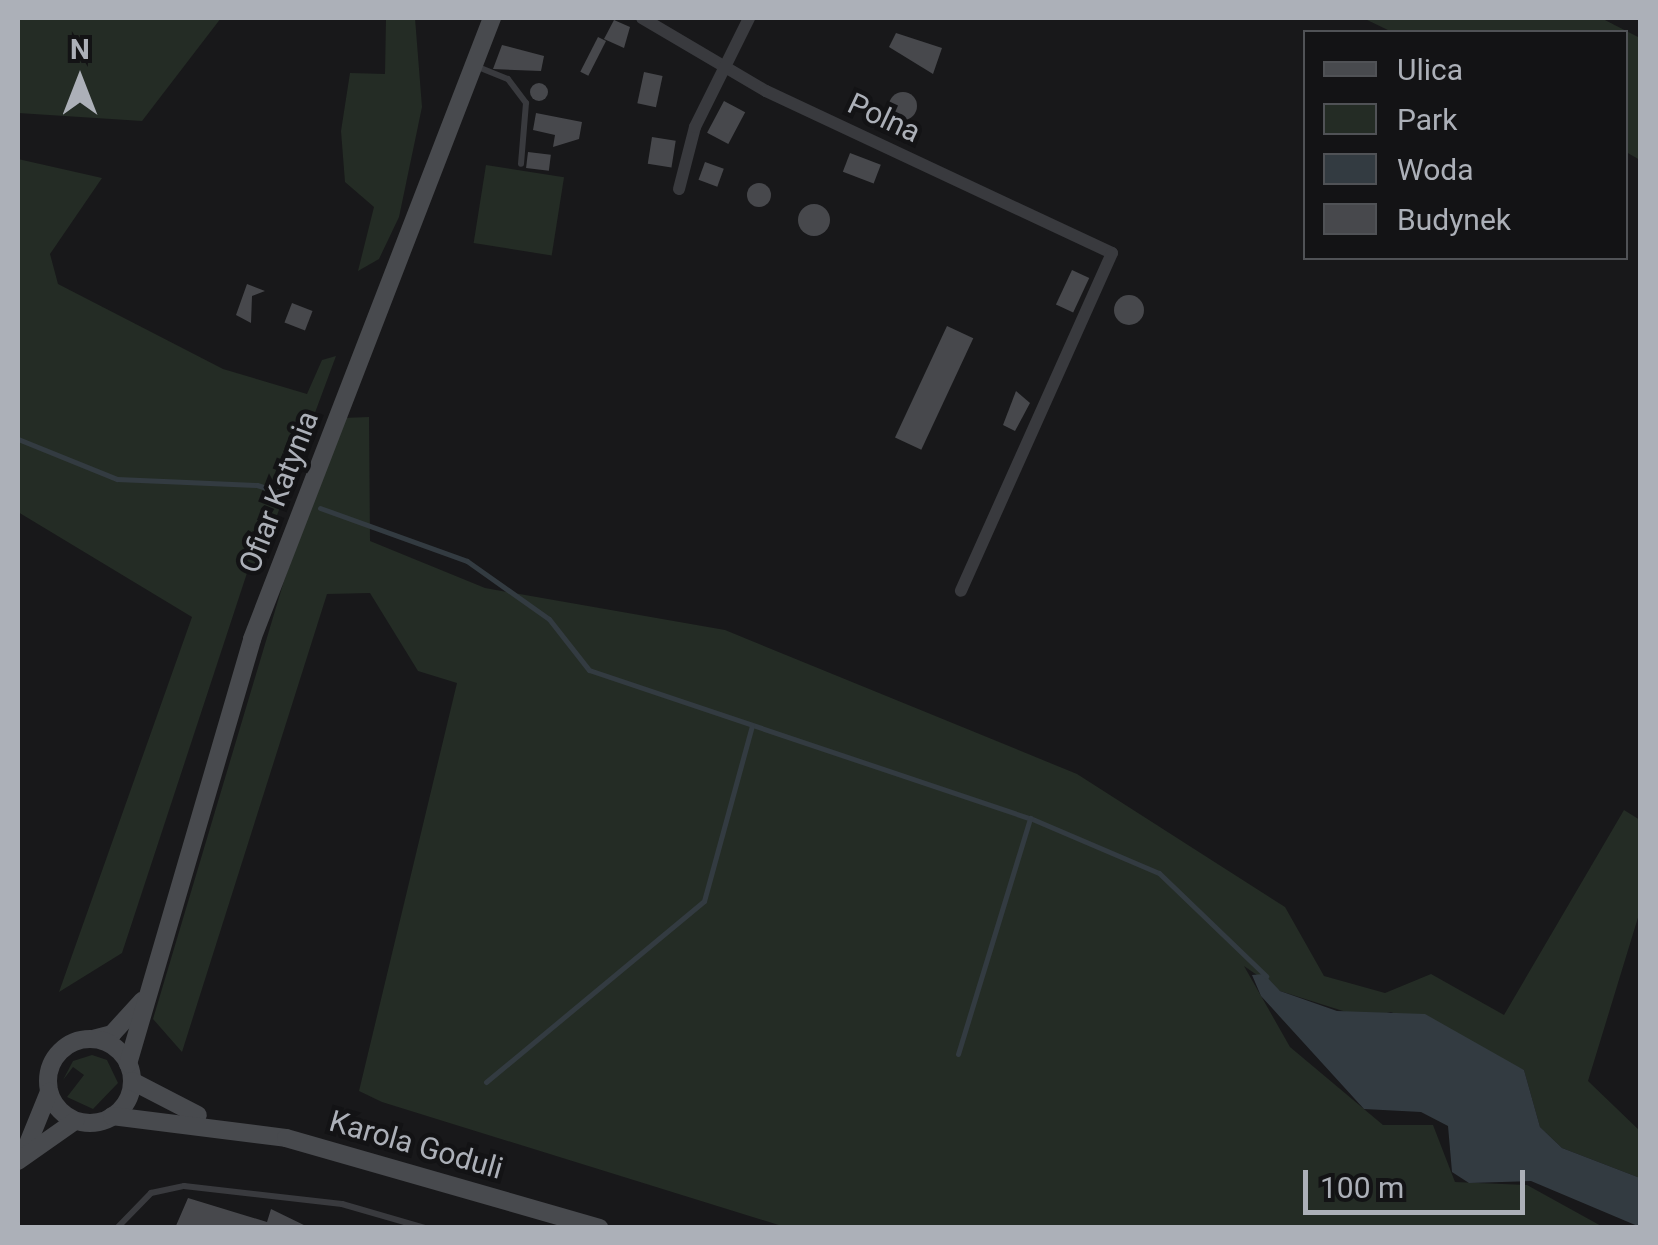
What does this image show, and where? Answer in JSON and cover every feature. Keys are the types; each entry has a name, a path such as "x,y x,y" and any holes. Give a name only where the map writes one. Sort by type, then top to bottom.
{"street":[{"name":"Ofiar Katynia","path":"130,1073 145,996 252,639 492,18"},
{"name":"Polna","path":"642,18 728,62 766,91 1112,253 960,592"},
{"path":"679,189 749,18"},
{"name":"Ofiar Katynia","path":"92,1039 112,1034 145,996"},
{"path":"92,1039 130,1073 112,1116 76,1120 20,1158 49,1092 54,1058 92,1039"},
{"name":"Karola Goduli","path":"130,1073 217,1122"},
{"path":"49,1092 76,1120"},
{"name":"Karola Goduli","path":"112,1116 217,1122 599,1228"}],"lane":[{"path":"474,66 508,79 526,102 521,164"},
{"path":"117,1228 152,1193 184,1186 342,1204 425,1228"}],"green space":[{"path":"18,18 221,18 142,121 18,113"},
{"path":"386,18 415,18 422,107 399,217 379,259 358,271 374,207 345,182 341,131 350,73 385,74"},
{"path":"1363,18 1601,18 1624,30 1388,30"},
{"path":"1628,32 1640,38 1640,160 1628,153"},
{"path":"18,159 102,178 50,254 58,284 223,369 307,394 322,360 336,356 256,572 248,570 122,953 59,992 192,617 18,512"},
{"path":"486,165 564,177 552,255 474,243"},
{"path":"369,417 370,541 485,588 725,630 1077,774 1285,907 1324,976 1385,993 1431,974 1504,1015 1624,810 1640,820 1640,911 1588,1081 1640,1131 1640,1178 1562,1148 1540,1127 1524,1070 1391,1012 1365,1018 1280,991 1244,966 1290,1047 1383,1125 1433,1125 1455,1182 1527,1185 1603,1227 785,1227 382,1102 359,1091 457,683 418,671 370,593 327,594 182,1052 153,1019 283,584 343,418"},
{"path":"92,1055 107,1060 118,1083 93,1109 67,1097 84,1075 73,1067 63,1080 73,1061"}],"water":[{"path":"1264,974 1280,991 1337,1011 1425,1014 1524,1070 1540,1127 1562,1148 1640,1178 1640,1227 1531,1181 1469,1183 1452,1172 1448,1126 1421,1112 1364,1109 1261,996 1252,975"}],"building":[{"path":"614,20 630,27 624,48 604,39"},
{"path":"896,33 942,48 933,74 889,47"},
{"path":"598,37 606,41 588,76 580,72"},
{"path":"502,45 544,56 541,71 493,69"},
{"path":"644,72 663,76 656,107 637,103"},
{"path":"539,83 546,85 546,99 539,101 532,99 530,92 532,85"},
{"path":"903,92 913,96 917,106 913,116 903,120 893,116 889,106 893,96"},
{"path":"724,101 745,112 728,144 707,133"},
{"path":"536,113 582,122 579,139 553,147 555,135 533,130"},
{"path":"652,137 676,141 671,167 648,164"},
{"path":"528,152 551,155 549,171 526,168"},
{"path":"850,153 881,165 874,183 843,172"},
{"path":"705,162 724,169 717,187 699,180"},
{"path":"759,183 768,186 768,204 759,207 750,204 747,195 750,186"},
{"path":"814,204 825,209 830,220 825,231 814,236 803,231 798,220 803,209"},
{"path":"1072,270 1089,278 1073,312 1056,304"},
{"path":"247,284 265,291 252,296 251,323 236,315"},
{"path":"1129,295 1140,299 1144,310 1140,321 1129,325 1118,321 1114,310 1118,299"},
{"path":"292,303 313,311 305,330 284,323"},
{"path":"947,326 973,338 921,450 895,437"},
{"path":"1016,391 1030,403 1015,431 1003,425"},
{"path":"188,1198 267,1222 271,1209 310,1228 175,1228"}],"waterway":[{"path":"18,439 117,479 257,485 287,495"},
{"path":"320,508 467,561 549,619 589,670 1030,818 1159,873 1266,976"},
{"path":"486,1082 704,901 752,725"},
{"path":"958,1054 1030,818"}]}
